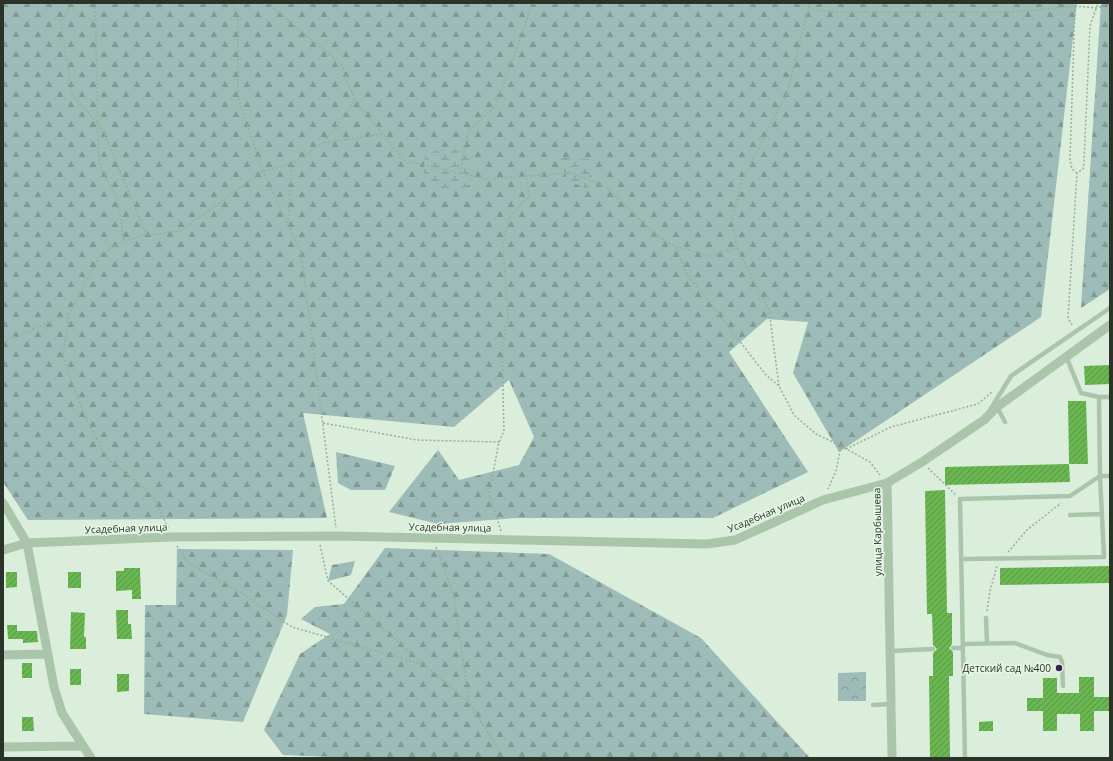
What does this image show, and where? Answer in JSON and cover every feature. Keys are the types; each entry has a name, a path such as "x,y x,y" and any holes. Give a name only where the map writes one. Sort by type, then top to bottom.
{"street":[{"name":"улица Карбышева","path":"892,758 887,483 922,462 984,420 997,407 1110,325"},
{"name":"Усадебная улица","path":"3,550 27,543 172,537 432,537 707,544 735,540 823,500 887,483"},
{"path":"3,504 27,543 54,687 62,713 91,758"},
{"path":"3,655 48,654"},
{"path":"3,747 83,746"}],"lane":[{"path":"984,420 1011,376 1110,308"},
{"path":"1066,356 1081,392 1099,397 1110,397"},
{"path":"961,560 1104,557 1100,476 1099,397"},
{"path":"997,407 1005,422"},
{"path":"965,758 960,499 1070,496 1100,476 1110,476"},
{"path":"1070,515 1102,514"},
{"path":"986,618 987,643"},
{"path":"952,648 987,643 1015,643 1047,655 1060,657 1062,662 1063,686"},
{"path":"890,651 933,649"},
{"path":"873,705 891,704"}],"path":[{"path":"73,3 61,21 72,96 102,128 146,235"},
{"path":"95,3 99,164 117,199 124,240"},
{"path":"233,3 238,18 238,98 263,171 301,253 337,536"},
{"path":"267,3 341,64 355,101 405,161 488,179 572,173 606,187 657,236 676,247 710,256 737,248"},
{"path":"460,173 468,132 495,107 533,3"},
{"path":"801,3 808,7 823,11 848,12 1013,12 1075,6 1097,8 1110,4"},
{"path":"810,3 787,93 741,182 732,222 737,248 770,310 779,386 794,415 816,434 870,462 887,483"},
{"path":"1075,332 1068,318 1077,174 1083,169 1084,161 1090,26 1098,3"},
{"path":"1075,6 1070,160 1072,169 1077,174"},
{"path":"355,101 323,143 292,164 263,171 181,231 146,235 124,240 100,255 69,314 63,356 82,410 106,457 153,496 172,537 188,562 237,590 292,627 425,665"},
{"path":"323,143 382,134"},
{"path":"288,224 292,164"},
{"path":"503,539 488,492 499,442 504,431 502,348 508,318 503,243 509,218 529,196 527,177"},
{"path":"676,247 685,271 766,375 779,386"},
{"path":"3,342 69,314"},
{"path":"846,449 891,427 978,404 995,390"},
{"path":"322,423 417,440 499,442"},
{"path":"823,500 836,471 840,446"},
{"path":"922,462 960,499"},
{"path":"986,618 990,591 1001,559 1027,530 1070,496"},
{"path":"318,536 328,581 469,703 504,758"},
{"path":"432,537 454,596 469,703"}],"green space":[{"path":"3,3 1077,3 1041,317 839,452 793,373 808,322 767,319 729,352 808,472 713,518 515,518 438,524 389,512 438,450 459,480 519,465 534,437 509,380 454,427 303,413 327,518 28,520 3,482"},
{"path":"1101,3 1110,3 1110,289 1081,308"},
{"path":"449,146 471,159 469,185 444,195 423,181 425,155"},
{"path":"559,157 591,159 588,189 568,181"},
{"path":"336,452 395,466 385,490 351,490 338,483"},
{"path":"385,548 549,554 701,638 810,758 356,758 283,755 264,730 300,654 330,634 301,619 315,607 344,604"},
{"path":"177,549 293,550 287,615 243,722 144,714 145,605 176,605"},
{"path":"355,561 351,575 328,581 332,565"},
{"path":"866,672 866,701 838,701 838,673"}],"building":[{"path":"1110,365 1110,384 1085,385 1084,366"},
{"path":"1068,401 1086,401 1088,464 1069,464"},
{"path":"1069,464 1070,482 945,485 945,467"},
{"path":"945,490 947,613 952,613 952,644 949,648 953,652 953,676 949,676 950,758 930,758 929,676 933,676 933,653 937,649 933,645 932,614 927,614 925,491"},
{"path":"1110,566 1110,583 1000,585 1000,568"},
{"path":"124,568 140,568 141,599 132,599 132,590 116,591 116,571 124,571"},
{"path":"6,572 17,572 17,587 6,588"},
{"path":"68,572 81,572 81,588 68,588"},
{"path":"116,610 128,610 128,624 131,624 132,639 117,639"},
{"path":"71,612 85,613 84,637 86,637 86,649 70,649"},
{"path":"7,625 17,625 17,631 37,631 38,642 23,643 23,639 8,639"},
{"path":"22,663 32,663 32,678 22,678"},
{"path":"70,669 81,669 81,685 70,685"},
{"path":"117,674 129,674 129,691 117,692"},
{"path":"1079,677 1094,677 1094,697 1110,697 1110,711 1094,711 1094,731 1080,731 1080,714 1057,714 1057,731 1043,731 1043,711 1027,711 1027,698 1043,698 1043,678 1057,678 1057,693 1079,693"},
{"path":"22,717 33,717 34,731 22,731"},
{"path":"993,721 993,731 979,731 979,722"}],"place":[{"name":"Детский сад №400","path":"1059,668"}]}
